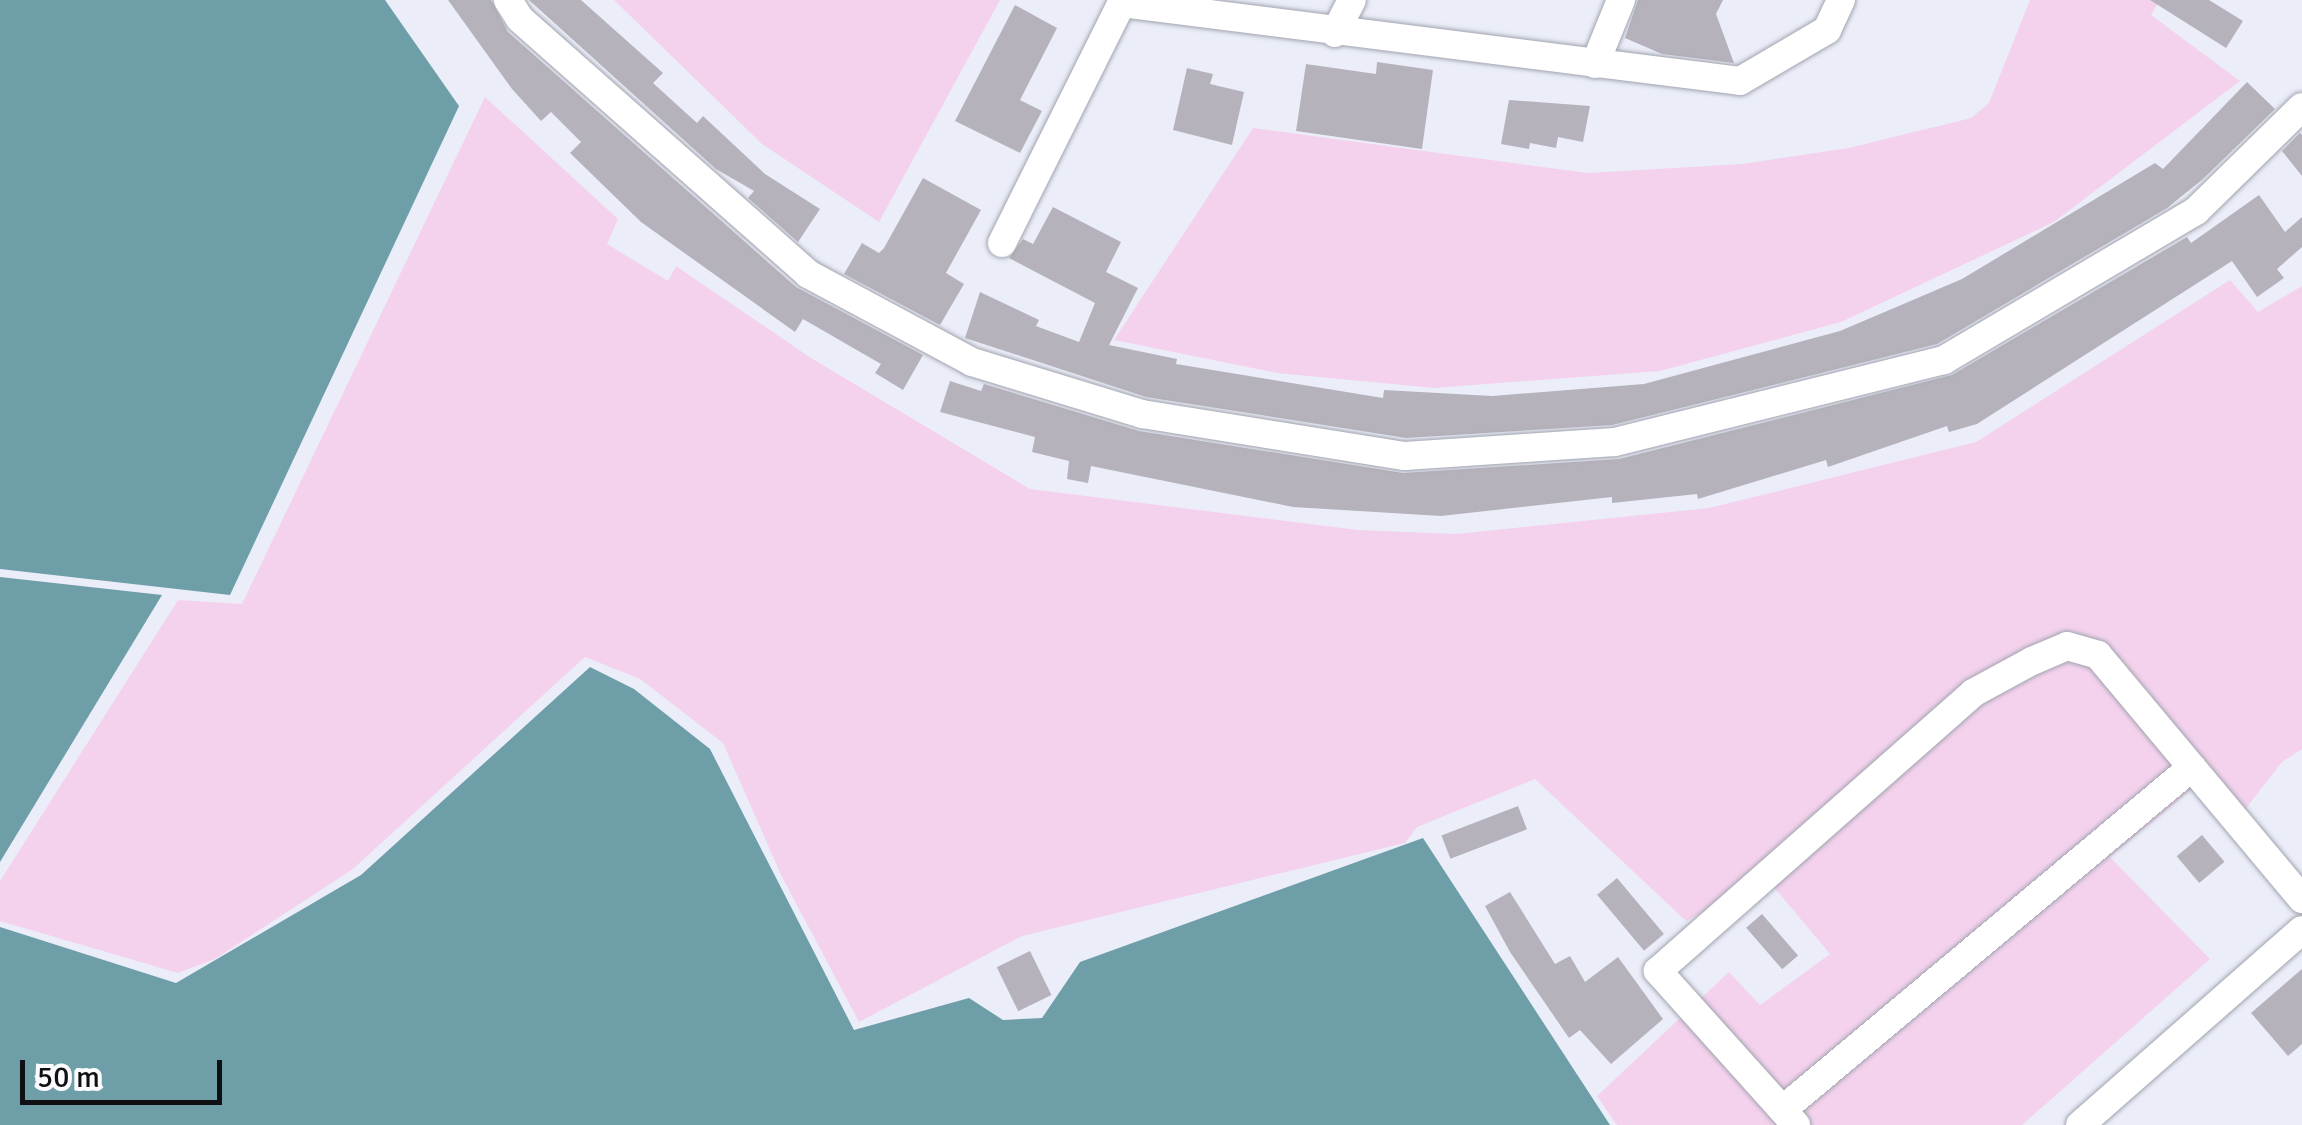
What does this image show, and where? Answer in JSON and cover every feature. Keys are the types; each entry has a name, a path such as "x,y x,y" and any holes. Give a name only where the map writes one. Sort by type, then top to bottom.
{"street":[{"path":"508,0 520,19 808,274 972,362 1142,414 1405,456 1615,442 1944,360 2196,210 2302,106"},
{"path":"1336,33 1352,0"},
{"path":"1594,64 1621,0"},
{"path":"1002,243 1123,1 1336,33 1740,81 1828,30 1841,0"},
{"path":"2192,767 1794,1113 1658,971 1974,693 2067,646 2098,655 2302,898"},
{"path":"2080,1125 2302,930"}],"shaded area":[{"path":"614,0 1000,0 879,222 762,144"},
{"path":"2030,0 2160,0 2151,15 2240,81 2054,222 1841,322 1660,371 1434,388 1277,373 1114,340 1253,128 1588,173 1742,164 1849,148 1971,118 1989,103"},
{"path":"485,97 618,219 607,244 668,281 676,266 811,358 1030,489 1358,530 1456,534 1709,508 1976,442 2230,280 2258,312 2302,286 2302,749 2282,762 2233,825 2191,790 2110,857 2210,959 2022,1125 1617,1125 1597,1096 1729,972 1760,1005 1830,954 1767,879 1686,921 1535,779 1417,827 1405,843 1022,936 859,1022 781,875 723,743 640,679 585,657 353,869 215,959 178,973 0,921 0,881 178,600 242,604"}],"water":[{"path":"0,0 385,0 459,106 230,595 0,569"},
{"path":"0,577 162,595 0,862"},
{"path":"590,667 634,689 710,749 854,1030 969,998 1003,1020 1042,1018 1080,962 1423,838 1610,1125 0,1125 0,927 176,983 361,875"}],"building":[{"path":"448,0 491,0 508,32 796,287 923,355 903,390 875,373 881,364 803,319 795,332 641,222 570,153 581,142 551,112 541,121 512,89"},
{"path":"529,0 581,0 663,73 653,83 697,123 703,116 765,174 820,209 798,242 748,198 754,191 716,169"},
{"path":"1638,0 1723,0 1716,14 1734,63 1662,54 1625,38"},
{"path":"2150,0 2209,0 2243,21 2226,48"},
{"path":"1015,5 1057,28 1020,100 1042,111 1020,153 955,121"},
{"path":"1377,62 1433,70 1422,149 1296,131 1306,64 1376,74"},
{"path":"1187,68 1213,74 1210,84 1244,92 1232,145 1173,130"},
{"path":"2247,82 2275,109 2203,179 2167,208 1937,344 1612,425 1406,438 1146,397 965,338 980,292 1039,320 1036,326 1079,342 1095,303 1009,258 1023,239 1033,244 1053,207 1121,242 1106,272 1138,288 1109,345 1177,359 1176,364 1383,398 1384,390 1492,396 1644,384 1840,331 1962,279 2155,163 2163,169"},
{"path":"1509,100 1590,106 1583,142 1558,137 1556,148 1530,143 1529,149 1501,144"},
{"path":"2302,135 2302,176 2282,151"},
{"path":"923,178 981,210 946,273 964,284 940,325 844,274 862,243 879,253 884,248"},
{"path":"2259,195 2285,232 2302,217 2302,247 2277,269 2284,278 2257,297 2232,261 1977,424 1949,432 1947,426 1828,467 1826,460 1698,499 1697,494 1612,503 1612,497 1441,516 1293,507 1091,466 1088,483 1067,479 1069,461 1032,452 1035,437 940,412 950,381 981,391 984,384 1139,431 1403,473 1619,459 1952,375 2187,237 2191,243"},
{"path":"1518,806 1527,829 1450,859 1441,835"},
{"path":"2202,835 2224,862 2199,883 2177,856"},
{"path":"1617,878 1664,934 1644,951 1597,895"},
{"path":"1510,892 1555,964 1570,956 1585,982 1618,957 1663,1019 1611,1064 1580,1030 1569,1038 1510,952 1485,906"},
{"path":"1762,914 1798,956 1782,969 1746,928"},
{"path":"1030,951 1051,995 1018,1011 997,967"},
{"path":"2302,969 2302,1044 2288,1056 2251,1013"}]}
